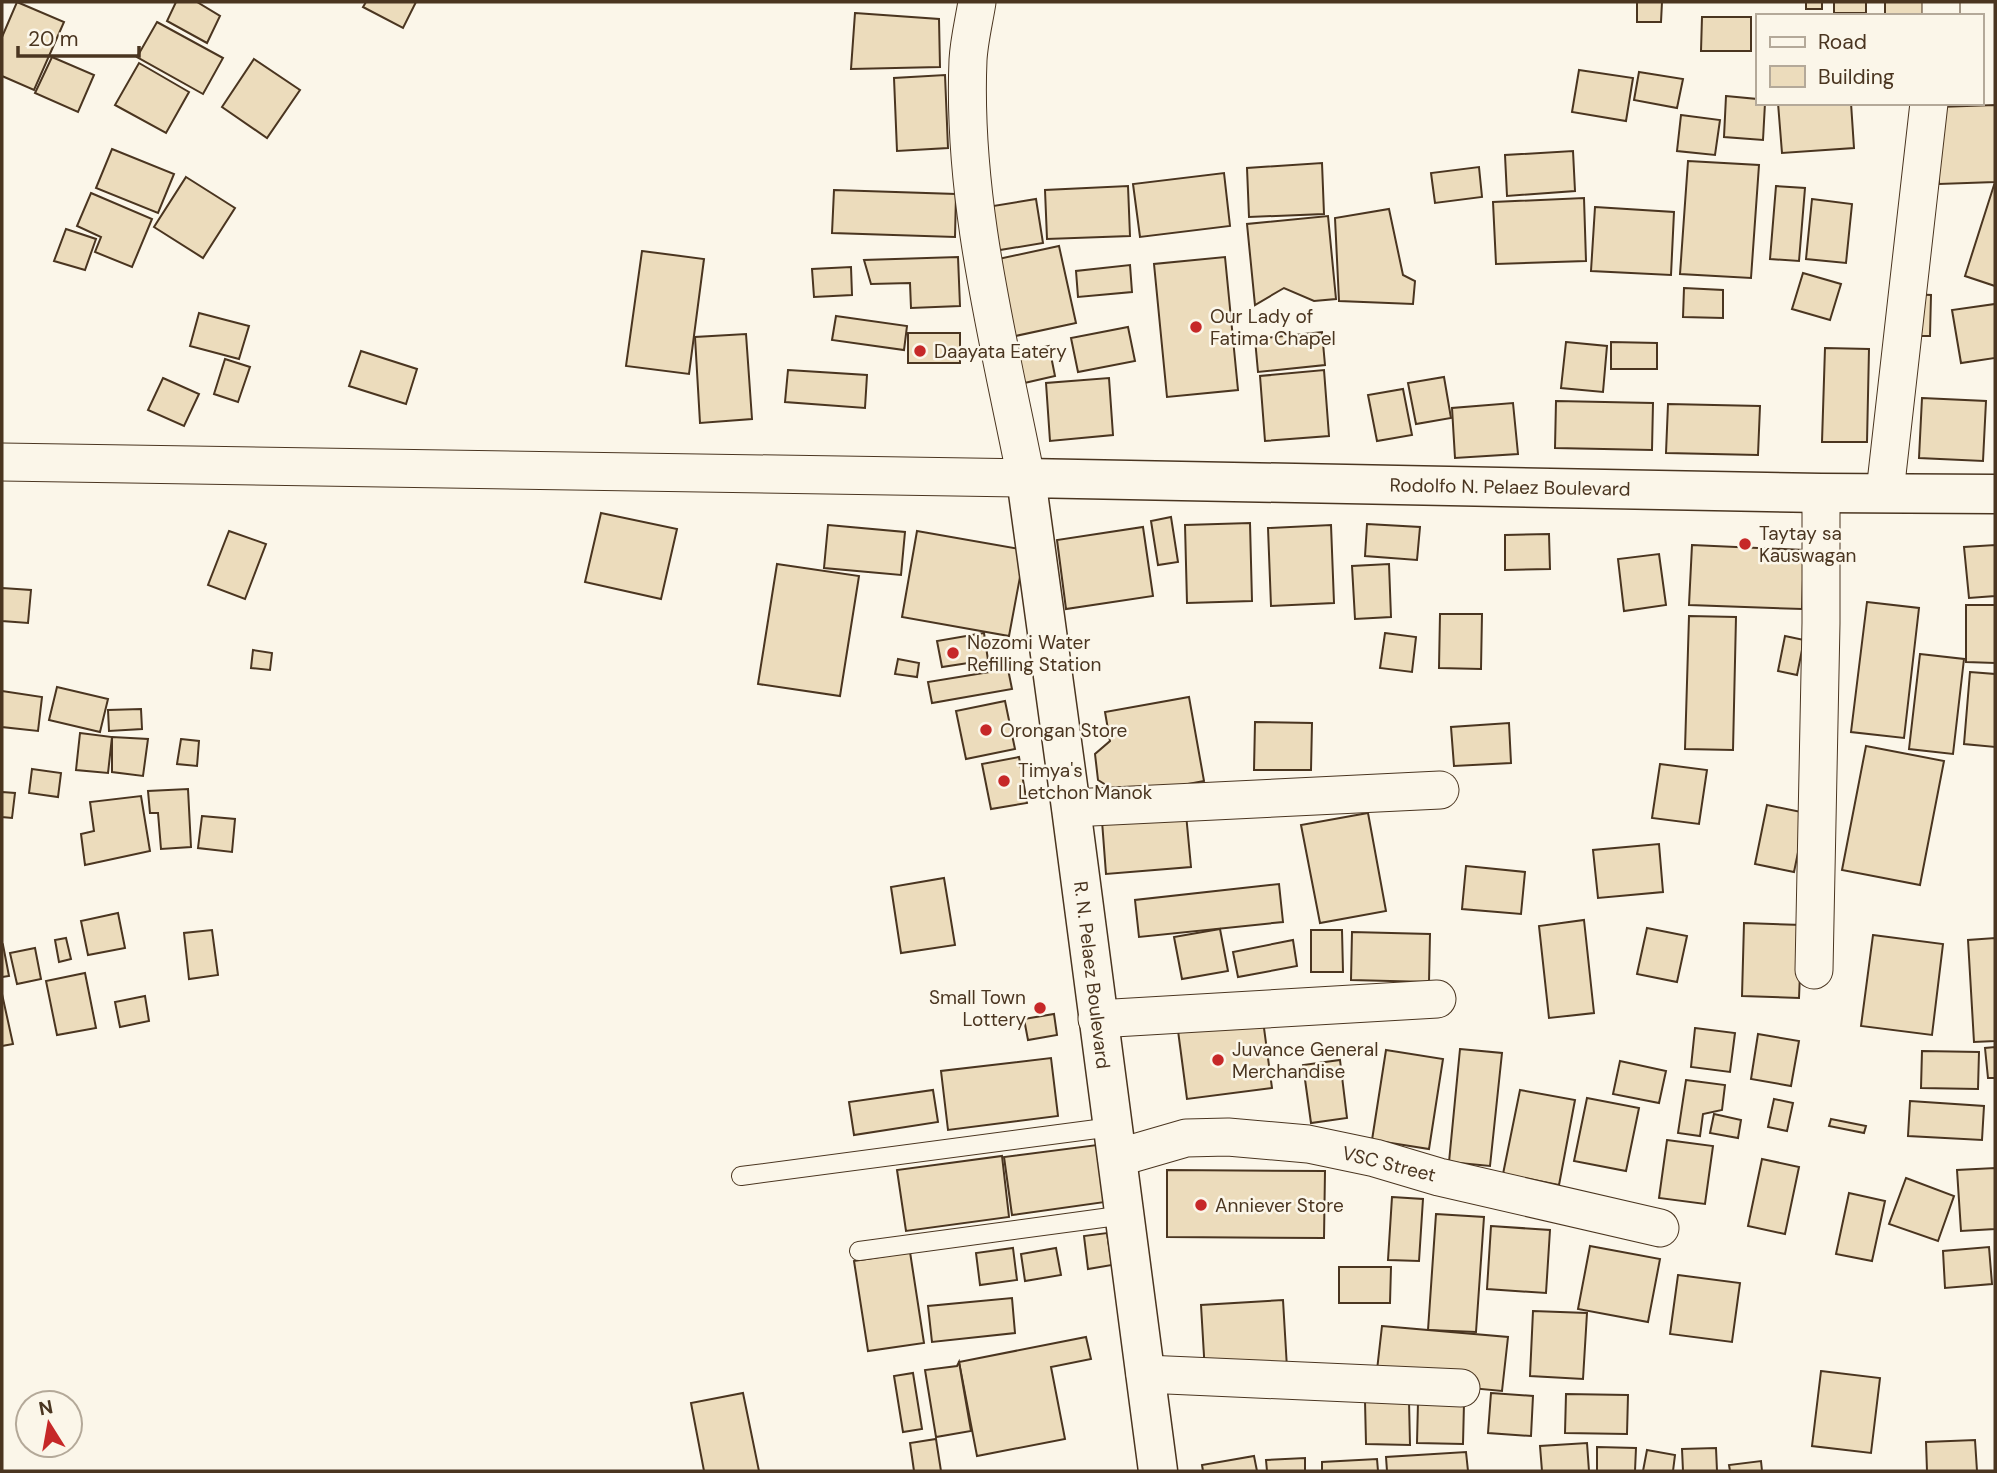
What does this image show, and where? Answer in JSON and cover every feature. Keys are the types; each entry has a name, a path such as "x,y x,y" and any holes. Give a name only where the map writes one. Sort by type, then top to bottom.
{"street":[{"path":"2,462 1026,478 990,294 970,167 968,59 977,2"},
{"path":"1885,492 1929,105"},
{"name":"Rodolfo N. Pelaez Boulevard","path":"1026,478 1995,494"},
{"name":"R. N. Pelaez Boulevard","path":"1026,478 1072,808 1097,1019 1158,1471"},
{"path":"1814,970 1821,493"},
{"path":"1072,808 1440,790"},
{"path":"1097,1019 1437,999"},
{"name":"VSC Street","path":"1115,1143 1228,1137 1308,1144 1376,1158 1439,1177 1660,1228"},
{"path":"1145,1374 1461,1388"}],"lane":[{"path":"740,1177 1115,1143"},
{"path":"859,1251 1125,1215"}],"building":[{"path":"17,2 64,22 34,90 2,76 2,37"},
{"path":"176,2 197,2 220,16 207,43 167,21"},
{"path":"366,2 416,2 403,28 363,7"},
{"path":"1637,2 1662,2 1661,22 1637,22"},
{"path":"1806,2 1822,2 1822,9 1806,9"},
{"path":"1834,2 1866,2 1866,13 1834,13"},
{"path":"1885,2 1929,2 1928,14 1885,14"},
{"path":"855,13 939,19 940,67 851,69"},
{"path":"1702,17 1751,17 1751,51 1701,51"},
{"path":"157,22 223,58 203,94 137,57"},
{"path":"52,57 94,75 78,112 35,93"},
{"path":"254,59 300,90 267,138 222,107"},
{"path":"139,63 189,92 166,133 115,105"},
{"path":"1579,70 1633,78 1626,121 1572,112"},
{"path":"1639,72 1683,79 1677,108 1634,100"},
{"path":"945,75 948,148 897,151 894,78"},
{"path":"1726,96 1756,99 1756,105 1765,105 1763,140 1724,137"},
{"path":"1778,105 1851,105 1854,148 1782,153"},
{"path":"1995,105 1995,182 1939,184 1938,107"},
{"path":"1681,115 1720,120 1715,155 1677,151"},
{"path":"112,149 174,174 158,213 96,188"},
{"path":"1573,151 1575,191 1507,196 1505,155"},
{"path":"1688,161 1759,165 1751,278 1680,274"},
{"path":"1322,163 1324,214 1249,217 1247,168"},
{"path":"1479,167 1482,197 1435,203 1431,173"},
{"path":"1224,173 1230,226 1140,237 1133,184"},
{"path":"186,177 235,208 203,258 154,227"},
{"path":"1128,186 1130,236 1047,239 1045,190"},
{"path":"1776,186 1805,188 1799,261 1770,259"},
{"path":"1995,186 1995,286 1965,276"},
{"path":"834,190 956,194 955,237 832,233"},
{"path":"91,193 152,219 132,267 95,252 101,237 77,226"},
{"path":"1584,198 1586,261 1496,264 1493,202"},
{"path":"1036,199 1043,243 994,251 987,207"},
{"path":"1812,199 1852,204 1846,263 1806,259"},
{"path":"1595,207 1674,212 1671,275 1591,271"},
{"path":"1389,209 1403,275 1415,281 1413,304 1339,301 1335,218"},
{"path":"1328,216 1336,299 1314,301 1284,288 1255,305 1247,224"},
{"path":"66,229 96,239 85,270 54,261"},
{"path":"1059,246 1076,323 1006,338 989,261"},
{"path":"642,251 704,259 689,374 626,366"},
{"path":"958,257 960,306 911,308 910,283 871,284 864,260"},
{"name":"Our Lady of Fatima Chapel","path":"1225,257 1238,390 1167,397 1154,264"},
{"path":"1130,265 1132,292 1078,297 1076,271"},
{"path":"851,267 852,295 814,297 812,269"},
{"path":"1803,273 1841,284 1830,320 1792,309"},
{"path":"1684,288 1723,290 1723,318 1683,317"},
{"path":"1910,294 1931,295 1930,336 1909,336"},
{"path":"1995,304 1995,358 1961,363 1952,310"},
{"path":"199,313 249,326 239,359 190,346"},
{"path":"836,316 907,326 904,350 832,340"},
{"path":"1128,327 1135,361 1078,372 1071,338"},
{"path":"1322,332 1325,365 1258,372 1255,339"},
{"path":"908,333 960,333 960,363 908,363"},
{"path":"746,334 752,419 700,423 695,337"},
{"path":"1566,342 1607,346 1603,392 1561,388"},
{"path":"1611,342 1657,343 1657,369 1611,369"},
{"path":"1049,346 1055,376 1020,384 1013,354"},
{"path":"1825,348 1869,349 1867,442 1822,442"},
{"path":"361,351 417,369 406,404 349,386"},
{"path":"225,359 250,367 238,402 214,394"},
{"path":"788,370 867,375 865,408 785,402"},
{"path":"1324,370 1329,436 1265,441 1260,376"},
{"path":"1444,377 1451,418 1416,424 1408,383"},
{"path":"163,378 199,394 184,426 148,410"},
{"path":"1109,378 1113,435 1050,441 1046,383"},
{"path":"1403,389 1412,435 1377,441 1368,395"},
{"path":"1922,398 1986,401 1983,461 1919,458"},
{"path":"1556,401 1653,403 1652,450 1555,448"},
{"path":"1513,403 1518,454 1455,458 1452,408"},
{"path":"1668,404 1760,406 1758,455 1666,453"},
{"path":"601,513 677,529 661,599 585,582"},
{"path":"1171,517 1178,562 1158,565 1151,521"},
{"path":"1250,523 1252,601 1187,603 1185,525"},
{"path":"1367,524 1420,527 1417,560 1365,556"},
{"path":"828,525 905,532 901,575 824,568"},
{"path":"1331,525 1334,603 1271,606 1268,528"},
{"path":"1143,527 1153,596 1066,609 1057,540"},
{"path":"229,531 266,544 245,599 208,585"},
{"path":"917,531 1025,550 1009,636 902,617"},
{"path":"1549,534 1550,569 1505,570 1505,535"},
{"path":"1692,545 1804,550 1802,609 1689,605"},
{"path":"1995,545 1995,596 1969,598 1964,547"},
{"path":"1659,554 1666,605 1624,611 1618,559"},
{"path":"777,564 859,576 840,696 758,684"},
{"path":"1389,564 1391,617 1355,619 1352,566"},
{"path":"2,588 31,590 28,623 2,621"},
{"path":"1867,602 1919,608 1904,738 1851,732"},
{"path":"1966,605 1995,605 1995,663 1966,662"},
{"path":"1440,614 1482,614 1481,669 1439,668"},
{"path":"1689,616 1736,617 1733,750 1685,749"},
{"path":"984,633 988,660 942,667 937,641"},
{"path":"1385,633 1416,637 1412,672 1380,668"},
{"path":"1785,636 1804,640 1797,675 1778,671"},
{"path":"253,650 272,653 270,670 251,668"},
{"path":"1920,654 1964,659 1953,754 1909,749"},
{"path":"898,659 919,663 917,677 895,674"},
{"path":"1008,669 1012,689 932,703 928,682"},
{"path":"1970,672 1995,674 1995,747 1964,744"},
{"path":"57,687 108,699 100,732 49,720"},
{"path":"2,691 42,697 38,731 2,727"},
{"path":"1189,697 1204,781 1124,796 1098,780 1095,754 1110,741 1105,712"},
{"name":"Orongan Store","path":"1005,701 1015,749 966,759 956,711"},
{"path":"141,709 142,729 109,731 108,710"},
{"path":"1255,722 1312,723 1311,770 1254,770"},
{"path":"1509,723 1511,763 1454,766 1451,727"},
{"path":"80,733 112,737 108,773 76,770"},
{"path":"112,737 148,739 143,776 112,772"},
{"path":"181,739 199,741 197,766 177,764"},
{"path":"1866,746 1944,761 1920,885 1842,870"},
{"path":"1019,757 1027,803 991,809 982,764"},
{"path":"1660,764 1707,770 1699,824 1652,818"},
{"path":"32,769 61,773 58,797 29,793"},
{"path":"188,789 191,847 161,849 158,813 150,813 148,791"},
{"path":"2,792 15,793 12,818 2,817"},
{"path":"141,796 150,851 85,865 81,834 94,831 90,802"},
{"path":"1767,805 1806,813 1794,872 1755,864"},
{"path":"1368,813 1386,911 1320,923 1301,825"},
{"path":"1186,814 1191,867 1106,874 1102,821"},
{"path":"202,816 235,819 232,852 198,848"},
{"path":"1659,844 1663,892 1598,898 1593,850"},
{"path":"1466,866 1525,872 1521,914 1462,909"},
{"path":"944,878 955,945 901,953 891,887"},
{"path":"1279,884 1283,922 1139,937 1135,900"},
{"path":"118,913 125,948 88,955 81,921"},
{"path":"1584,920 1594,1013 1549,1018 1539,926"},
{"path":"1744,923 1802,925 1799,998 1742,996"},
{"path":"1647,928 1687,936 1677,982 1637,974"},
{"path":"1220,929 1228,971 1182,979 1174,937"},
{"path":"212,930 218,975 189,979 184,933"},
{"path":"1311,930 1342,930 1343,972 1311,972"},
{"path":"1352,932 1430,934 1429,982 1351,980"},
{"path":"1873,935 1943,944 1932,1035 1861,1026"},
{"path":"66,938 71,959 59,962 55,940"},
{"path":"1995,938 1995,1041 1974,1042 1968,940"},
{"path":"1293,940 1297,966 1238,977 1233,952"},
{"path":"2,946 9,976 2,977"},
{"path":"35,948 41,979 17,984 10,953"},
{"path":"85,973 96,1028 57,1035 46,981"},
{"path":"2,994 13,1044 2,1046"},
{"path":"145,996 149,1021 120,1027 115,1002"},
{"path":"1262,1013 1272,1088 1187,1099 1177,1023"},
{"path":"1054,1014 1057,1035 1028,1040 1024,1019"},
{"path":"1695,1028 1735,1033 1730,1072 1691,1067"},
{"path":"1758,1034 1799,1041 1791,1086 1751,1079"},
{"path":"1995,1047 1995,1078 1988,1078 1985,1048"},
{"path":"1460,1049 1502,1053 1490,1166 1449,1162"},
{"path":"1386,1050 1443,1059 1429,1149 1372,1140"},
{"path":"1922,1051 1979,1052 1978,1089 1921,1088"},
{"path":"1051,1058 1058,1116 948,1130 941,1071"},
{"path":"1340,1060 1347,1118 1311,1123 1303,1065"},
{"path":"1620,1061 1666,1071 1659,1103 1613,1094"},
{"path":"1686,1080 1725,1085 1722,1110 1703,1114 1700,1136 1678,1133"},
{"path":"933,1090 938,1122 854,1135 849,1102"},
{"path":"1520,1090 1575,1100 1559,1185 1503,1174"},
{"path":"1587,1098 1639,1108 1626,1171 1574,1161"},
{"path":"1774,1099 1793,1103 1787,1131 1768,1127"},
{"path":"1910,1101 1984,1106 1982,1140 1908,1136"},
{"path":"1714,1114 1741,1120 1738,1138 1710,1133"},
{"path":"1831,1119 1866,1126 1864,1133 1829,1126"},
{"path":"1667,1140 1713,1146 1705,1204 1659,1198"},
{"path":"1097,1145 1105,1202 1012,1215 1004,1157"},
{"path":"1002,1156 1009,1217 906,1231 897,1170"},
{"path":"1762,1159 1799,1167 1785,1234 1748,1226"},
{"path":"1995,1168 1995,1229 1961,1231 1957,1170"},
{"path":"1167,1170 1325,1171 1324,1238 1167,1237"},
{"path":"1906,1178 1954,1196 1938,1241 1889,1224"},
{"path":"1849,1193 1885,1201 1872,1261 1836,1254"},
{"path":"1392,1197 1423,1199 1419,1261 1388,1260"},
{"path":"1436,1214 1484,1217 1476,1332 1428,1330"},
{"path":"1491,1226 1550,1230 1546,1293 1487,1289"},
{"path":"1107,1233 1112,1265 1088,1269 1084,1236"},
{"path":"1590,1246 1660,1259 1648,1322 1578,1309"},
{"path":"1989,1247 1992,1284 1945,1288 1943,1251"},
{"path":"1013,1248 1017,1280 980,1285 976,1253"},
{"path":"1056,1248 1061,1275 1025,1281 1021,1254"},
{"path":"910,1252 924,1343 868,1351 854,1261"},
{"path":"1339,1267 1391,1267 1390,1303 1339,1303"},
{"path":"1678,1275 1740,1283 1732,1342 1670,1334"},
{"path":"1012,1298 1015,1333 932,1342 928,1306"},
{"path":"1283,1300 1287,1368 1205,1373 1201,1305"},
{"path":"1533,1311 1587,1313 1583,1379 1530,1376"},
{"path":"1382,1326 1508,1337 1502,1391 1376,1379"},
{"path":"1086,1337 1091,1359 1051,1367 1065,1439 977,1456 959,1362"},
{"path":"959,1362 971,1431 936,1437 925,1370 957,1366"},
{"path":"1821,1371 1880,1378 1871,1453 1812,1446"},
{"path":"913,1373 922,1429 903,1432 894,1376"},
{"path":"743,1393 759,1471 704,1471 691,1403"},
{"path":"1491,1393 1533,1396 1531,1436 1488,1433"},
{"path":"1566,1394 1628,1395 1627,1434 1565,1433"},
{"path":"1365,1401 1409,1401 1410,1445 1366,1444"},
{"path":"1418,1402 1464,1403 1463,1444 1417,1443"},
{"path":"936,1439 941,1471 914,1471 910,1443"},
{"path":"1975,1440 1977,1471 1927,1471 1926,1442"},
{"path":"1587,1443 1589,1471 1542,1471 1540,1446"},
{"path":"1597,1447 1636,1448 1635,1471 1597,1471"},
{"path":"1716,1448 1717,1471 1683,1471 1682,1449"},
{"path":"1647,1450 1675,1455 1673,1471 1643,1471"},
{"path":"1466,1452 1468,1471 1387,1471 1386,1457"},
{"path":"1254,1456 1257,1471 1203,1471 1202,1465"},
{"path":"1305,1458 1305,1471 1267,1471 1266,1460"},
{"path":"1377,1459 1378,1471 1322,1471 1322,1462"},
{"path":"1761,1461 1762,1471 1730,1471 1729,1465"}],"place":[{"name":"Our Lady of Fatima Chapel","path":"1196,327"},
{"name":"Daayata Eatery","path":"920,351"},
{"name":"Taytay sa Kauswagan","path":"1745,544"},
{"name":"Nozomi Water Refilling Station","path":"953,653"},
{"name":"Orongan Store","path":"986,730"},
{"name":"Timya's Letchon Manok","path":"1004,781"},
{"name":"Small Town Lottery","path":"1040,1008"},
{"name":"Juvance General Merchandise","path":"1218,1060"},
{"name":"Anniever Store","path":"1201,1205"}]}
